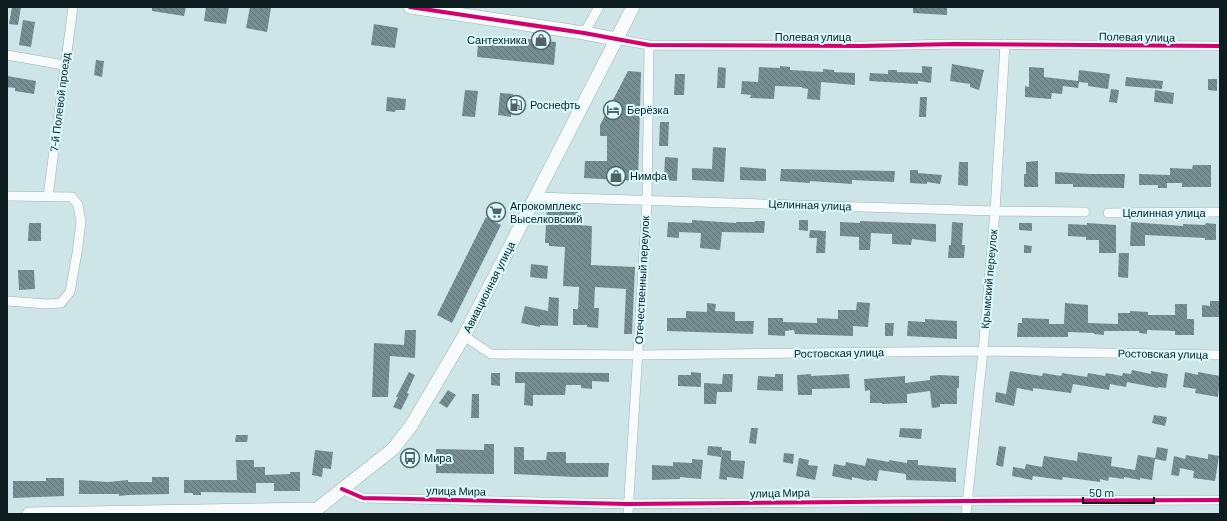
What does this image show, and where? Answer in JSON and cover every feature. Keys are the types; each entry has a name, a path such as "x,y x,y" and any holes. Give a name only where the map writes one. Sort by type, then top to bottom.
{"main road":[{"name":"Полевая улица","path":"410,7 476,12 616,39"},
{"name":"Авиационная улица","path":"317,511 342,489 393,449 411,426 464,336 633,7"},
{"path":"28,514 317,511"}],"street":[{"name":"7-й Полевой проезд","path":"48,196 72,7"},
{"path":"584,33 599,7"},
{"name":"Полевая улица","path":"616,39 649,45 861,46 1005,44 1220,46"},
{"name":"Крымский переулок","path":"966,514 983,351 995,211 1005,44"},
{"name":"Отечественный переулок","path":"628,514 646,201 649,45"},
{"path":"7,55 64,65"},
{"path":"7,196 72,197 78,205 81,222 70,292 61,303 47,304 7,301"},
{"name":"Целинная улица","path":"535,197 995,211 1086,212"},
{"name":"Целинная улица","path":"1108,213 1220,212"},
{"name":"Ростовская улица","path":"464,336 491,354 638,355 983,351 1220,355"},
{"name":"улица Мира","path":"342,489 363,498 628,504 968,500 1220,500"}],"shaded area":[{"path":"955,512 954,514 767,514 789,513"}],"building":[{"path":"12,7 21,7 18,25 9,24"},
{"path":"152,7 186,7 184,16 152,11"},
{"path":"206,7 229,7 226,24 204,21"},
{"path":"250,7 271,8 267,32 246,28"},
{"path":"913,7 947,7 947,15 913,13"},
{"path":"23,20 35,22 31,47 19,45"},
{"path":"374,24 398,28 395,48 371,45"},
{"path":"501,36 556,42 554,65 477,57 478,42 500,44"},
{"path":"96,60 104,61 102,77 94,75"},
{"path":"952,64 984,70 979,90 970,87 970,84 950,81"},
{"path":"780,66 790,67 790,70 823,72 823,69 834,70 834,72 855,73 855,85 821,82 820,100 807,99 808,89 802,87 775,86 774,99 750,98 751,95 741,94 742,81 758,82 759,67 780,68"},
{"path":"922,66 932,67 931,83 918,81 918,84 869,81 870,73 888,74 888,70 897,70 897,72 922,73"},
{"path":"718,67 726,68 725,88 717,88"},
{"path":"1029,67 1044,68 1044,77 1078,81 1079,70 1110,74 1108,89 1088,86 1088,83 1079,82 1078,88 1063,86 1062,94 1052,93 1051,99 1025,97 1025,86 1029,87"},
{"path":"628,71 641,72 638,181 584,178 585,161 607,161 607,136 600,136 600,125"},
{"path":"675,74 685,74 684,95 674,95"},
{"path":"7,76 36,81 34,94 15,91 15,88 7,87"},
{"path":"1126,77 1163,81 1162,89 1125,86"},
{"path":"1208,79 1217,79 1217,91 1208,90"},
{"path":"1111,89 1119,90 1117,103 1109,102"},
{"path":"465,90 478,91 475,117 462,116"},
{"path":"1155,90 1174,93 1173,104 1154,102"},
{"path":"500,93 513,94 511,117 498,115"},
{"path":"387,97 406,99 405,110 396,110 395,112 386,111"},
{"path":"920,97 927,97 926,117 919,117"},
{"path":"660,122 669,122 668,146 659,146"},
{"path":"713,147 726,148 724,182 692,180 692,168 712,169"},
{"path":"665,157 678,158 677,181 664,180"},
{"path":"1038,161 1038,187 1024,187 1026,162"},
{"path":"959,162 968,162 968,186 958,185"},
{"path":"1193,165 1211,165 1211,187 1182,187 1182,183 1167,183 1167,188 1158,188 1158,185 1139,185 1139,174 1170,175 1170,168 1192,169"},
{"path":"740,167 766,169 766,181 740,180"},
{"path":"781,169 895,171 894,182 852,180 852,184 810,181 810,183 780,181"},
{"path":"910,170 918,170 918,173 942,175 940,184 927,182 927,184 910,183"},
{"path":"1055,172 1125,174 1124,188 1073,187 1073,184 1055,184"},
{"path":"547,204 555,205 555,209 578,210 578,225 592,226 591,265 635,267 632,334 624,334 626,289 595,287 594,308 599,308 598,328 587,327 587,325 573,325 573,309 578,309 579,287 563,286 565,247 549,246 549,243 545,243"},
{"path":"486,217 501,225 452,323 437,315"},
{"path":"692,220 736,223 765,221 764,233 722,232 720,250 700,248 701,233 679,232 679,238 667,237 668,222 692,223"},
{"path":"799,220 808,220 808,231 799,230"},
{"path":"860,221 936,224 936,242 912,239 911,245 892,244 892,234 871,233 870,250 859,250 859,237 840,236 840,222 860,223"},
{"path":"952,222 963,223 962,245 965,245 964,258 948,258 949,245 951,245"},
{"path":"1131,222 1183,226 1183,224 1216,224 1216,240 1205,240 1205,238 1145,235 1145,246 1130,246"},
{"path":"29,223 41,223 41,241 28,241"},
{"path":"1019,223 1032,223 1032,231 1019,230"},
{"path":"1087,223 1116,225 1116,253 1099,253 1099,240 1086,240 1086,237 1068,236 1068,224 1087,225"},
{"path":"810,230 826,231 825,253 816,253 817,238 809,238"},
{"path":"1024,245 1032,246 1031,253 1024,253"},
{"path":"1119,253 1129,253 1128,278 1118,277"},
{"path":"531,264 548,266 547,279 530,277"},
{"path":"18,270 34,270 35,289 19,290"},
{"path":"549,297 559,298 558,326 540,325 540,327 521,323 525,306 548,311"},
{"path":"1210,301 1220,301 1220,317 1202,317 1202,305 1210,306"},
{"path":"857,302 870,303 868,327 853,326 853,336 795,334 794,330 785,331 785,336 768,335 768,318 783,318 783,322 817,323 817,318 838,319 838,310 856,310"},
{"path":"707,303 716,304 715,311 735,312 735,321 754,321 753,334 667,331 667,318 686,318 686,311 707,312"},
{"path":"1065,303 1088,305 1088,323 1118,324 1118,313 1130,313 1130,311 1148,312 1148,315 1175,315 1175,304 1187,304 1187,319 1194,319 1194,335 1175,335 1175,331 1147,330 1147,334 1139,333 1139,331 1104,331 1104,335 1068,332 1068,337 1017,337 1018,323 1022,323 1022,318 1049,319 1049,324 1064,324"},
{"path":"925,319 957,321 957,339 907,336 908,321 925,322"},
{"path":"885,323 894,323 893,336 885,336"},
{"path":"405,330 416,330 415,358 390,356 388,397 372,397 374,343 404,345"},
{"path":"1132,370 1151,374 1151,371 1168,374 1166,388 1158,388 1127,382 1126,387 1110,384 1109,390 1073,384 1071,393 1033,388 1033,391 1017,388 1014,406 995,402 996,392 1006,394 1010,371 1042,376 1043,373 1061,376 1062,373 1087,377 1088,373 1105,376 1106,373 1122,376 1123,373 1131,374"},
{"path":"409,372 415,375 407,393 409,394 401,410 393,407 398,397 396,397"},
{"path":"515,372 609,373 609,382 592,381 592,389 581,388 581,385 566,385 565,395 533,395 533,406 524,405 525,383 515,383"},
{"path":"691,372 701,373 701,387 678,386 678,375 691,375"},
{"path":"1185,372 1198,375 1198,372 1220,376 1218,397 1195,393 1196,389 1183,387"},
{"path":"491,373 500,373 500,386 491,385"},
{"path":"723,374 733,374 732,392 717,392 716,404 704,404 704,383 722,384"},
{"path":"775,374 783,374 783,391 757,390 758,376 775,377"},
{"path":"811,374 811,376 849,374 850,388 812,389 812,395 798,395 797,375"},
{"path":"905,376 905,383 930,380 930,376 959,376 957,404 940,404 940,407 932,408 930,391 907,394 907,403 870,403 870,390 865,391 864,379"},
{"path":"448,390 456,395 447,408 439,403"},
{"path":"472,394 479,394 479,418 471,418"},
{"path":"1154,415 1167,417 1165,426 1152,423"},
{"path":"751,428 758,428 756,444 749,443"},
{"path":"900,428 922,429 921,439 899,437"},
{"path":"236,435 248,435 247,442 235,442"},
{"path":"484,444 494,444 494,474 436,473 436,449 484,450"},
{"path":"708,446 722,447 721,457 707,455"},
{"path":"999,446 1006,447 1003,467 996,465"},
{"path":"514,447 524,447 524,460 546,460 547,452 566,452 566,463 609,463 608,477 514,474"},
{"path":"1157,447 1168,449 1166,461 1155,459 1152,480 1109,477 1108,481 1100,479 1100,482 1063,477 1062,480 1033,476 1032,480 1012,476 1013,467 1025,469 1026,464 1042,467 1044,456 1077,461 1078,452 1112,457 1111,466 1135,470 1138,455 1155,458"},
{"path":"315,450 333,452 331,469 323,468 322,477 312,475"},
{"path":"722,450 731,451 731,460 745,461 743,479 727,477 727,480 719,479"},
{"path":"784,453 794,454 793,464 783,462"},
{"path":"1208,454 1219,456 1215,481 1193,478 1194,471 1180,468 1179,476 1171,475 1174,456 1185,459 1186,455 1208,459"},
{"path":"799,458 809,460 808,465 818,466 815,480 796,476"},
{"path":"867,458 889,462 889,460 907,463 907,460 918,460 918,465 956,468 956,482 906,480 906,474 879,470 877,481 869,481 852,477 852,480 832,476 834,464 845,466 846,462 865,466"},
{"path":"692,459 703,460 701,479 680,477 680,479 652,480 652,465 673,466 673,462 692,463"},
{"path":"236,460 254,460 254,467 265,467 265,475 300,472 300,491 274,491 274,483 256,483 256,493 201,492 201,495 193,495 193,493 184,493 184,480 237,480"},
{"path":"152,477 169,477 169,494 119,496 119,494 79,494 79,480 108,482 128,480 128,482 152,482"},
{"path":"46,478 64,478 64,496 13,498 13,481 46,481"}],"cycle path":[{"path":"410,7 584,33 649,45 861,46 955,44 1220,46"},
{"path":"342,489 363,498 628,504 1220,500"}],"place":[{"name":"Сантехника","path":"541,40"},
{"name":"Роснефть","path":"516,105"},
{"name":"Берёзка","path":"613,110"},
{"name":"Нимфа","path":"616,176"},
{"name":"Агрокомплекс Выселковский","path":"496,212"},
{"name":"Мира","path":"410,458"}]}
